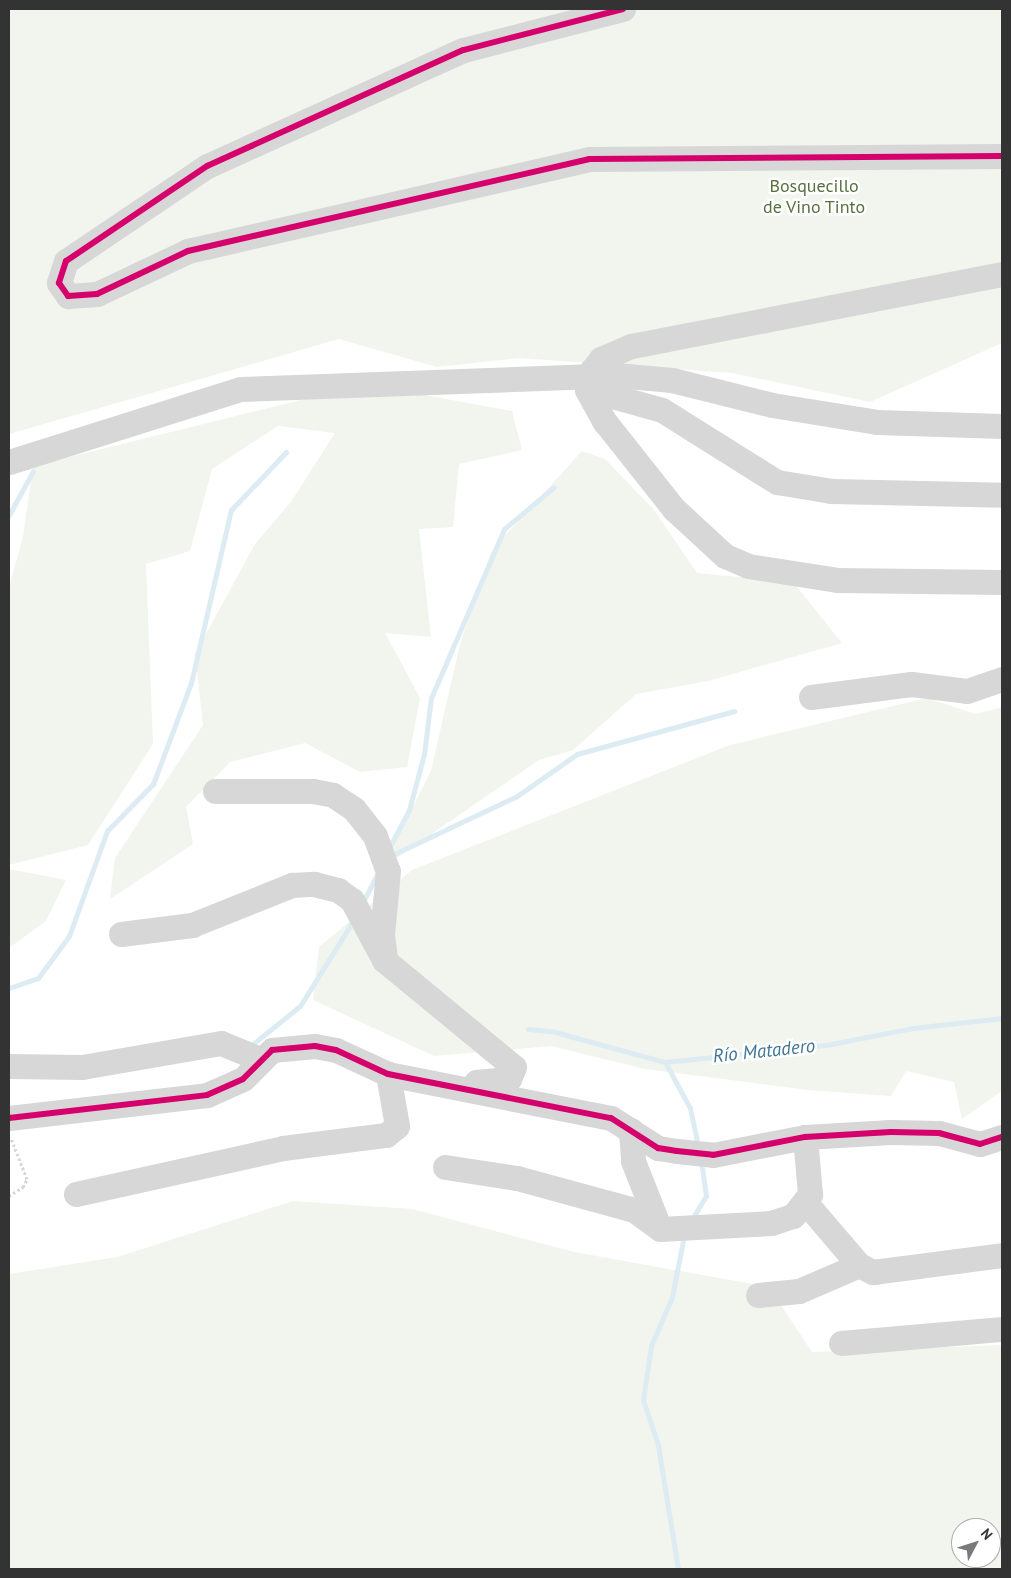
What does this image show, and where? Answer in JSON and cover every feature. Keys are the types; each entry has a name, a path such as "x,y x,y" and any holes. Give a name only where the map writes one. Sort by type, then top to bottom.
{"street":[{"path":"623,9 463,50 207,166 66,261 59,282 68,296 97,294 188,252 589,159 1002,156"},
{"path":"1002,274 632,346 601,359 590,379 590,396 605,422 674,509 725,556 748,566 837,580 1002,582"},
{"path":"9,462 241,390 590,379 644,375 772,405 877,422 1002,426"},
{"path":"590,379 612,396 662,410 777,482 832,491 1002,495"},
{"path":"811,697 911,684 967,691 1002,679"},
{"path":"215,791 314,791 333,795 354,809 375,836 388,871 382,934 386,962"},
{"path":"121,934 192,925 236,911 275,890 314,884 338,890 352,900 386,962 514,1067 509,1079 480,1080 469,1089"},
{"path":"9,1066 82,1067 221,1043 262,1060"},
{"path":"9,1118 207,1094 244,1079 272,1050 315,1046 336,1050 388,1074 586,1112 631,1130 658,1148 713,1155 805,1137 939,1133 980,1144 1002,1137"},
{"path":"76,1194 283,1148 386,1135 397,1126 388,1074"},
{"path":"631,1130 633,1161 660,1229"},
{"path":"445,1167 517,1178 634,1210 660,1229 783,1221 806,1203 811,1184 805,1137"},
{"path":"806,1203 859,1265 874,1272 1002,1255"},
{"path":"758,1295 799,1291 859,1265"},
{"path":"841,1343 1002,1329"}],"path":[{"path":"9,1132 27,1179 23,1187 9,1196"}],"green space":[{"name":"Bosquecillo de Vino Tinto","path":"9,9 1002,9 1002,343 870,402 732,373 519,358 437,367 339,339 9,434"},
{"path":"365,384 512,411 522,450 459,464 453,527 419,529 431,637 385,633 420,698 407,767 360,772 305,743 230,762 186,807 193,844 110,899 115,858 203,725 195,654 255,544 291,502 335,433 278,426 212,469 190,551 146,564 153,744 88,845 9,865 9,587 23,537 33,466"},
{"path":"582,451 605,459 654,510 697,573 793,582 842,643 708,681 636,694 573,750 539,760 382,868 431,771 460,644 492,550"},
{"path":"927,698 975,714 1002,707 1002,1091 962,1119 954,1082 906,1071 891,1096 808,1090 645,1069 551,1046 434,1056 313,1000 319,947 412,870 730,745"},
{"path":"9,869 66,880 46,921 9,948"},
{"path":"293,1201 412,1209 574,1252 769,1287 812,1352 1002,1345 1002,1569 9,1569 9,1274 117,1257"}],"waterway":[{"path":"9,988 38,978 69,936 107,831 153,784 191,683 231,510 286,452"},
{"path":"9,515 33,471"},
{"path":"389,848 409,810 424,754 431,698 504,529 554,487"},
{"path":"390,856 517,796 577,754 734,711"},
{"path":"363,902 378,872"},
{"path":"249,1047 300,1006 353,921"},
{"name":"Río Matadero","path":"528,1029 555,1032 665,1062 826,1045 913,1028 1002,1018"},
{"path":"665,1062 690,1108 698,1146"},
{"path":"692,1219 706,1196 701,1161"},
{"path":"678,1569 658,1445 643,1400 651,1346 672,1297 684,1235"}],"cycle path":[{"path":"623,9 463,50 207,166 66,261 59,283 68,296 97,294 188,251 589,159 1002,156"},
{"path":"9,1118 207,1095 243,1079 272,1050 315,1046 336,1050 388,1074 611,1118 658,1148 677,1151 713,1155 805,1137 891,1132 939,1133 980,1144 1002,1137"}]}
